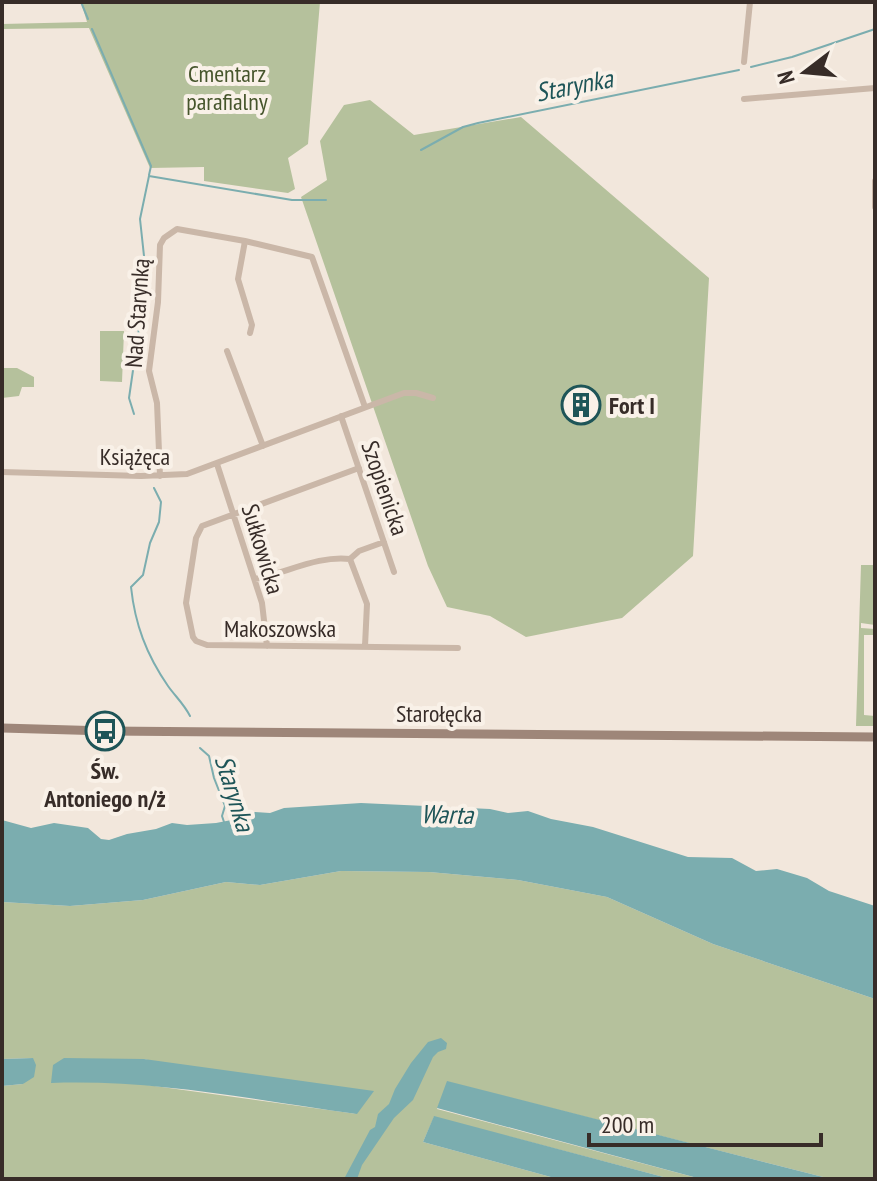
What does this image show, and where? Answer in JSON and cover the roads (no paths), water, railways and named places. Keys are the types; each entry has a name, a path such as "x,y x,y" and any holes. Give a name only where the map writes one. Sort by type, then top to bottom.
{"street":[{"path":"744,62 750,2"},
{"path":"744,99 875,88"},
{"path":"875,181 875,207"},
{"name":"Nad Starynką","path":"160,476 157,403 149,371 158,302 161,243 179,229 312,257 365,407"},
{"path":"245,241 238,279 252,325 250,333"},
{"path":"227,351 263,446"},
{"name":"Książęca","path":"2,472 187,474 404,393 433,398"},
{"name":"Szopienicka","path":"341,416 394,572"},
{"name":"Sułkowicka","path":"217,464 255,579 265,616 267,646"},
{"name":"Makoszowska","path":"359,468 207,523 199,531 186,603 196,641 207,645 458,648"},
{"path":"255,579 282,574 334,557 350,559 359,551 384,542"},
{"path":"350,559 367,604 365,646"},
{"name":"Starołęcka","path":"2,728 875,737"}],"water":[{"name":"Warta","path":"361,803 490,809 508,813 528,811 593,827 688,857 732,858 756,871 777,869 807,878 829,891 875,906 875,999 713,944 607,897 518,880 429,872 341,871 260,885 226,882 143,900 70,906 2,902 2,820 31,828 54,823 88,828 101,839 109,840 172,823 216,823 284,808"},
{"path":"441,1038 447,1043 446,1049 433,1057 413,1100 394,1118 362,1165 357,1179 344,1179 370,1130 375,1127 378,1114 389,1104 411,1063 428,1042"},
{"path":"33,1058 36,1065 34,1077 23,1084 2,1086 2,1059"},
{"path":"64,1058 144,1059 374,1091 357,1114 166,1087 51,1083 53,1065"},
{"path":"447,1081 831,1179 701,1179 437,1108"},
{"path":"434,1116 671,1179 558,1179 423,1142"}],"waterway":[{"name":"Starynka","path":"81,2 88,19"},
{"name":"Starynka","path":"92,29 151,166 149,175"},
{"name":"Starynka","path":"751,67 792,57 875,29"},
{"name":"Starynka","path":"421,150 463,127 478,123 739,70"},
{"name":"Starynka","path":"134,414 129,398 142,308 144,256 140,219 149,176 292,200 326,200"},
{"name":"Starynka","path":"154,488 161,502 159,522 150,543 143,575 131,587 133,601 143,638 154,662 190,716"},
{"name":"Starynka","path":"200,748 209,756 225,806 224,822"}],"place":[{"name":"Fort I","path":"581,405"},
{"name":"Św. Antoniego n/ż","path":"105,731"}],"park label":[{"name":"Cmentarz parafialny","path":"227,87"}]}
